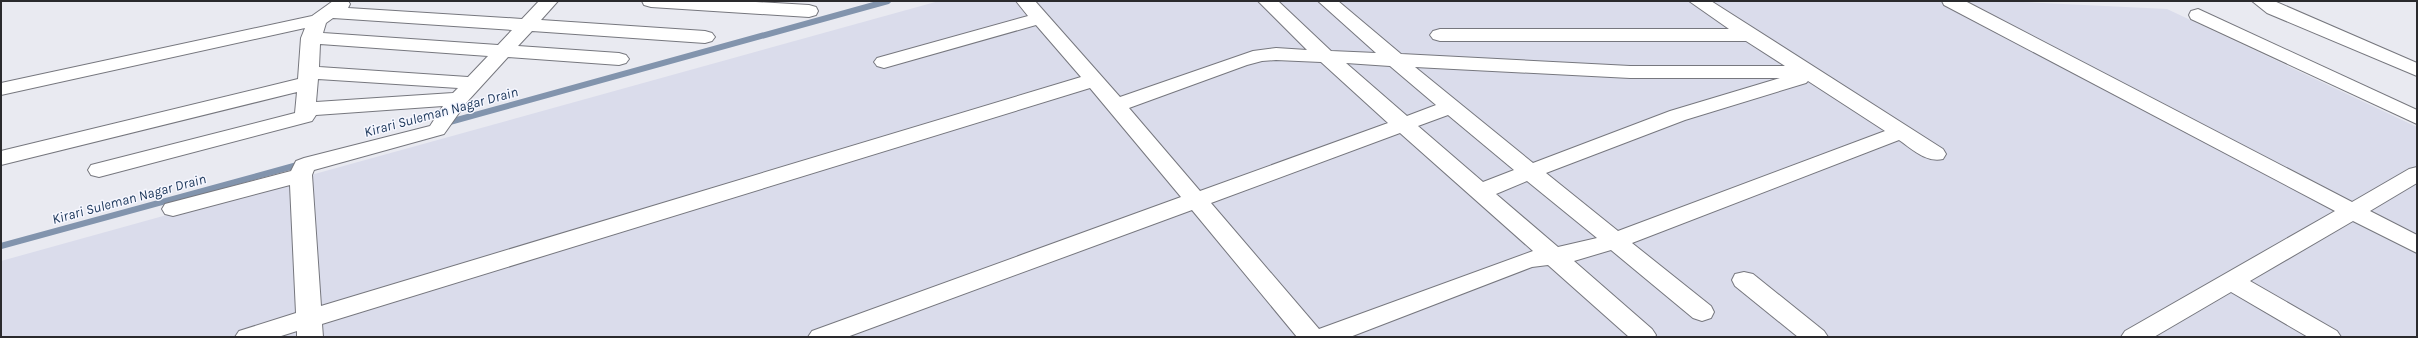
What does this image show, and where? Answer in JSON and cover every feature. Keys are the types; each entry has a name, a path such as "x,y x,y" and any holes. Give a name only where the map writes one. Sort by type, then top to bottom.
{"street":[{"path":"310,328 301,175 302,168 307,164 433,132 473,83 524,26 549,1"},
{"path":"651,1 809,11"},
{"path":"1025,1 1094,80 1311,337"},
{"path":"1267,1 1327,58 1643,335"},
{"path":"1327,1 1394,60 1702,312"},
{"path":"1698,1 1935,154"},
{"path":"1951,1 2417,245"},
{"path":"2261,1 2292,17 2417,70"},
{"path":"2198,15 2417,118"},
{"path":"326,18 503,50 619,59"},
{"path":"99,170 289,122 305,116 307,109 308,78 326,18"},
{"path":"1,89 326,18 524,26 706,38"},
{"path":"884,62 1040,18"},
{"path":"1440,35 1751,35"},
{"path":"1116,106 1260,55 1276,54 1327,58 1630,72 1811,74"},
{"path":"1480,192 1530,171 1696,110 1811,74"},
{"path":"1,158 308,78 473,83"},
{"path":"248,337 310,328 1094,80"},
{"path":"821,337 1451,107"},
{"path":"307,109 450,112"},
{"path":"1324,337 1528,260 1581,252 1614,241 1901,132"},
{"path":"2137,336 2417,174"},
{"path":"173,209 301,175"},
{"path":"1744,280 1815,337"},
{"path":"2231,281 2328,337"}],"shaded area":[{"path":"939,1 2003,1 2167,9 2417,127 2417,337 1,337 1,261"}],"waterway":[{"name":"Kirari Suleman Nagar Drain","path":"446,123 888,1"},
{"name":"Kirari Suleman Nagar Drain","path":"1,246 301,164"}]}
